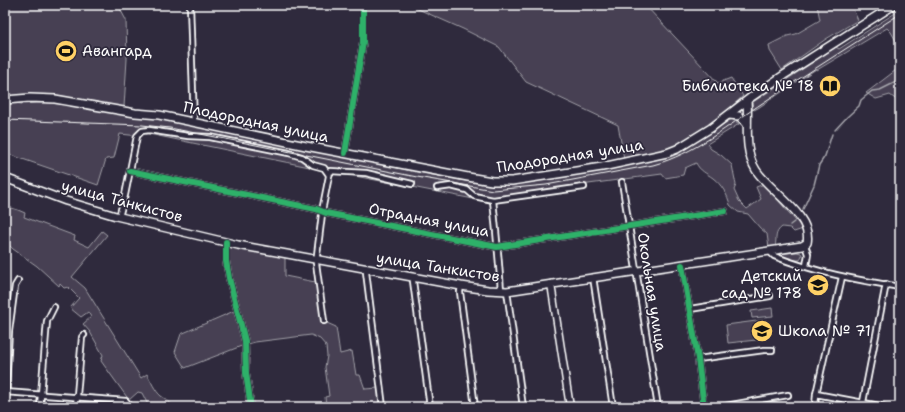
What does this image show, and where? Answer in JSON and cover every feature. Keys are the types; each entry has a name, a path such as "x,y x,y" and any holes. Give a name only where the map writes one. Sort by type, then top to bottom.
{"main road":[{"name":"Плодородная улица","path":"5,100 55,98 129,112 159,115 486,180 512,181 602,167 667,153 697,137 796,67 894,5"},
{"path":"747,101 747,141 756,170 799,216 806,228 808,236 807,243 805,245"},
{"path":"729,115 739,116 747,124"},
{"name":"улица Танкистов","path":"5,178 66,201 119,217 226,242 461,286 504,291 805,245"}],"street":[{"path":"190,5 194,122"},
{"path":"345,153 363,42 362,5"},
{"path":"119,217 137,136 142,132 149,130 188,136 210,137 289,152 302,157 313,166 324,168 330,173 366,173 412,184"},
{"name":"Отрадная улица","path":"130,172 497,246 725,211"},
{"path":"324,321 316,260 322,211 330,173"},
{"name":"Окольная улица","path":"622,182 658,407"},
{"path":"437,188 451,186 461,188 467,190 474,196 493,200 584,187"},
{"path":"493,200 498,242 497,246 523,407"},
{"path":"226,242 227,267 236,311 245,341 246,373 251,407"},
{"path":"805,245 808,254 806,266"},
{"path":"769,251 774,256 842,277 900,287"},
{"path":"682,264 698,359 704,407"},
{"path":"367,269 366,272 384,407"},
{"path":"413,277 430,407"},
{"path":"593,277 613,407"},
{"path":"815,407 816,394 842,277"},
{"path":"5,407 9,332 15,286 18,281"},
{"path":"550,284 570,407"},
{"path":"863,402 886,284"},
{"path":"461,286 460,292 475,407"},
{"path":"690,309 770,296"},
{"path":"40,407 47,321 54,307"},
{"path":"76,407 82,337 84,335"},
{"path":"698,359 772,350"},
{"path":"6,392 126,401 131,407"},
{"path":"816,394 885,407"},
{"path":"720,407 788,395"}],"shaded area":[{"name":"Авангард","path":"5,5 118,5 126,20 127,59 124,107 104,105 57,95 5,97"},
{"path":"409,5 645,5 718,83 731,78 743,96 708,126 678,145 657,153 624,159 618,125 526,82 499,47"},
{"path":"817,5 851,5 858,20 826,39 782,70 770,51 769,45 787,36 796,34 820,20"},
{"path":"900,10 900,48 887,28 817,70 816,69 758,108 754,110 752,108 753,102 836,47 839,49"},
{"path":"900,67 900,98 898,101 890,95 876,99 866,93"},
{"path":"10,102 22,104 54,102 163,119 422,173 488,185 545,180 651,160 667,155 732,119 739,124 707,144 711,149 721,155 732,165 736,185 734,190 739,201 747,209 761,199 756,187 764,184 803,229 794,232 790,228 782,227 779,229 777,234 775,247 769,248 767,234 748,214 738,212 730,205 728,197 716,180 701,170 696,163 685,168 683,175 665,178 662,174 493,197 489,202 144,133 139,136 120,134 114,158 106,159 98,185 5,153 5,103"},
{"path":"5,206 25,213 24,217 75,236 74,240 89,247 102,231 107,235 72,277 85,288 141,378 147,374 159,394 174,407 149,407 142,393 138,392 129,400 101,361 103,355 90,332 83,324 91,317 88,312 81,317 70,308 79,298 68,287 64,288 60,284 59,286 37,266 5,243"},
{"path":"228,245 285,256 285,276 320,283 327,323 336,327 340,354 352,351 356,375 360,375 365,389 378,388 381,407 326,407 325,397 329,396 325,367 327,356 326,346 320,339 311,335 248,344 227,264"},
{"path":"801,253 802,255 800,260 779,256 778,254"},
{"path":"772,308 773,316 752,318 751,311"},
{"path":"234,311 244,345 185,368 175,352 181,334"},
{"path":"764,320 766,339 728,343 726,325"}],"waterway":[{"path":"835,130 859,106 861,100 872,91 880,90 896,82 900,76"},
{"path":"803,209 814,185 819,165 825,156 832,134"},
{"path":"790,225 794,222"}],"tram line":[{"path":"5,120 142,125 170,128 417,177 493,190 546,185 653,165 683,154 711,138 900,14"}],"cycle path":[{"path":"345,153 363,42 363,5"},
{"path":"130,171 316,209 326,213 497,247 725,211"},
{"path":"226,242 226,261 229,278 245,341 246,373 251,407"},
{"path":"682,265 698,359 704,407"}],"place":[{"name":"Авангард","path":"66,51"},
{"name":"Библиотека № 18","path":"830,86"},
{"name":"Детский сад № 178","path":"818,285"},
{"name":"Школа № 71","path":"762,331"}]}
